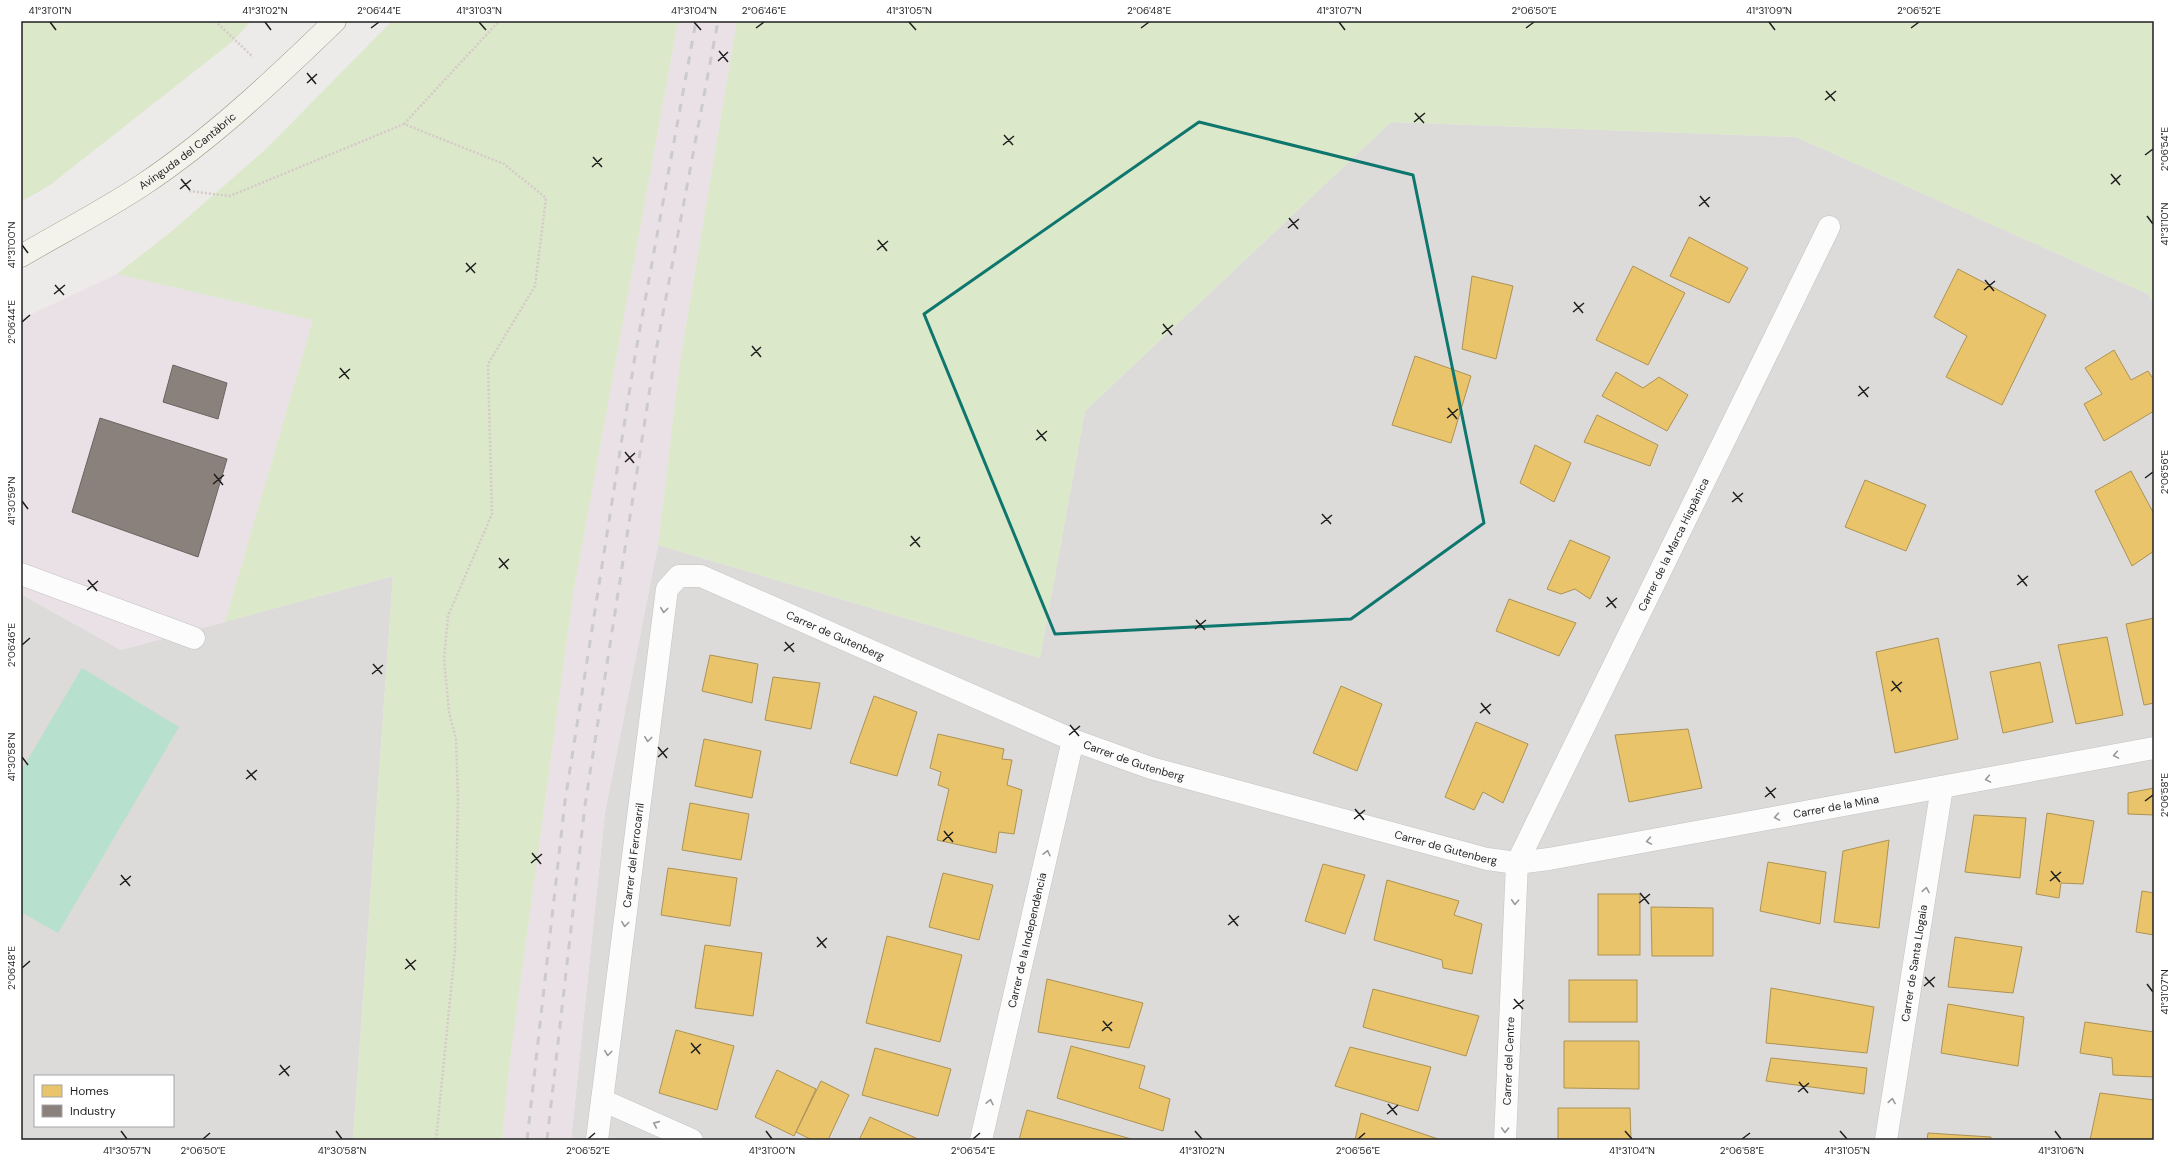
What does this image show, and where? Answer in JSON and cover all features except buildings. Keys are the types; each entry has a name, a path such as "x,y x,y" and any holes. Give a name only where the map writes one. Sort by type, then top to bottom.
{"street":[{"name":"Avinguda del Cantàbric","path":"21,256 144,184 208,137 275,79 335,21"},
{"name":"Carrer de la Marca Hispànica","path":"1517,863 1829,226"},
{"path":"21,574 194,638"},
{"name":"Carrer de Gutenberg","path":"679,576 701,576 1073,740 1151,768 1486,859 1517,863"},
{"name":"Carrer del Ferrocarril","path":"597,1140 667,589 679,576"},
{"name":"Carrer de la Independència","path":"981,1140 1073,740"},
{"name":"Carrer de la Mina","path":"1517,863 1549,859 2154,748"},
{"name":"Carrer de Santa Llogaia","path":"1886,1140 1942,787"},
{"name":"Carrer del Centre","path":"1505,1140 1517,863"},
{"path":"602,1100 692,1140"}],"path":[{"path":"215,21 275,79"},
{"path":"144,184 230,196 404,124 499,21"},
{"path":"404,124 504,164 546,198 535,286 488,364 492,514 448,616 444,659 449,712 456,739 458,799 455,934 442,1091 436,1140"},
{"path":"2154,157 2154,176"}],"highlighted area":[{"path":"1199,122 1413,175 1484,523 1351,619 1055,634 924,314"}],"shaded area":[{"path":"678,21 737,21 680,362 658,545 605,812 571,1140 502,1140 510,1060 573,595"},
{"path":"1391,122 1796,137 2148,294 2154,305 2154,1140 571,1140 605,812 658,545 1040,658 1085,411"},
{"path":"117,274 313,320 225,622 121,650 21,594 21,319"},
{"path":"393,576 353,1140 21,1140 21,594 121,650"}],"green space":[{"path":"21,21 251,21 233,41 50,185 21,202"},
{"path":"392,21 678,21 573,595 510,1060 502,1140 353,1140 393,576 225,622 313,320 117,274 172,231 266,149"},
{"path":"737,21 2154,21 2154,305 2148,294 1796,137 1391,122 1085,411 1040,658 658,545 680,362"},
{"path":"82,668 179,727 58,933 21,912 21,771"}],"railway":[{"path":"527,1140 565,801 635,356 696,21"},
{"path":"547,1140 585,805 655,356 718,21"}]}
